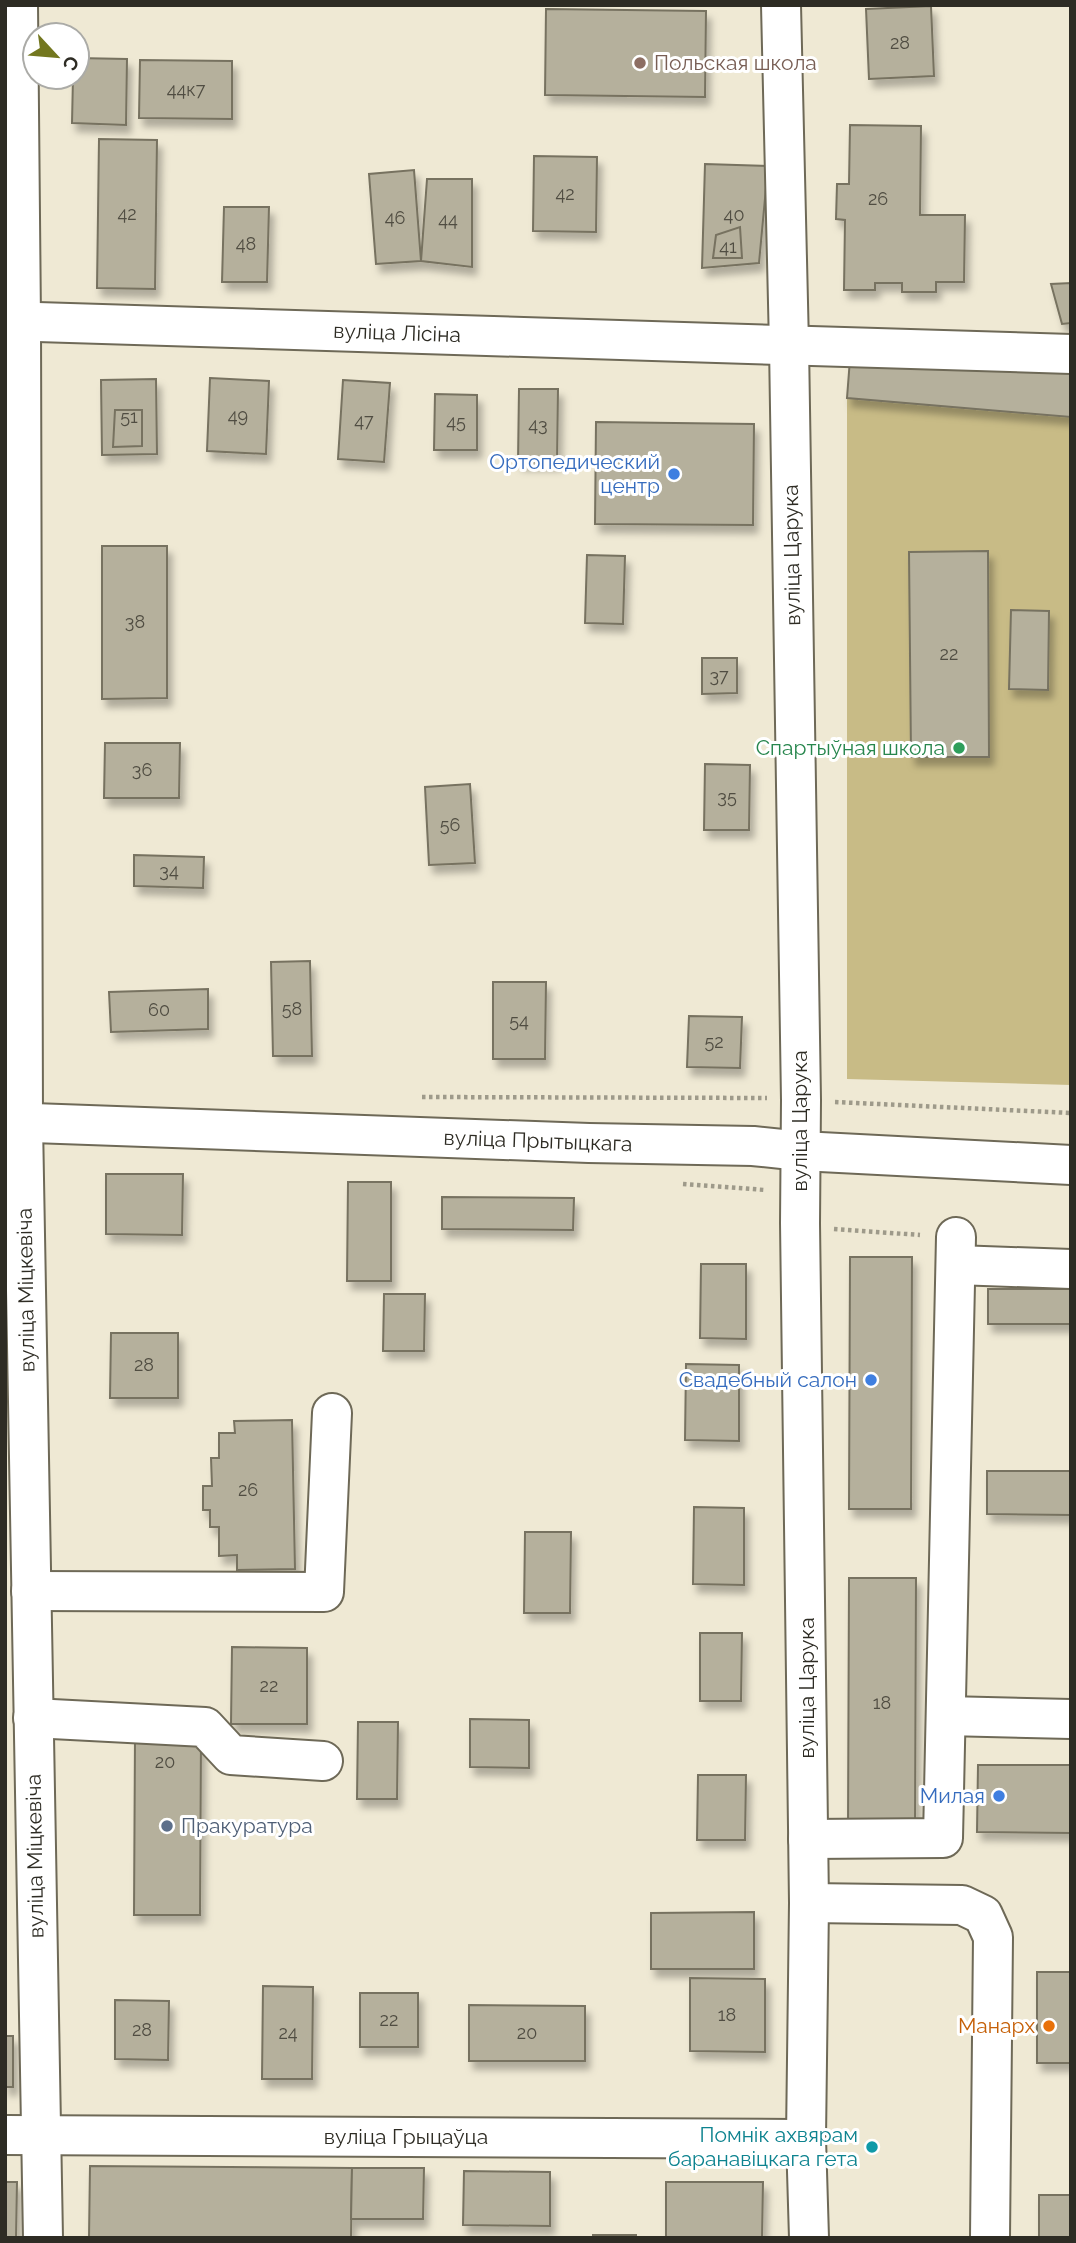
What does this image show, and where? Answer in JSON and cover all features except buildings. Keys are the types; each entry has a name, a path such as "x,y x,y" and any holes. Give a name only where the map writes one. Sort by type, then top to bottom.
{"street":[{"name":"вуліца Міцкевіча","path":"18,5 13,321 14,1123 22,1578 33,1718 23,2135 43,2238"},
{"name":"вуліца Царука","path":"781,5 801,1100 800,1223 809,1903 806,2138 809,2238"},
{"name":"вуліца Лісіна","path":"13,321 1071,354"},
{"name":"вуліца Прытыцкага","path":"14,1123 589,1143 753,1146 1071,1166"},
{"path":"808,1839 943,1838 956,1251 1071,1269"},
{"path":"22,1578 324,1592 332,1413"},
{"path":"946,1716 1071,1718"},
{"path":"33,1718 205,1727 231,1755 323,1761"},
{"path":"809,1903 962,1905 983,1916 993,1937 990,2238"},
{"name":"вуліца Грыцаўца","path":"23,2135 806,2138"}],"path":[{"path":"409,1097 752,1097 1071,1113"},
{"path":"671,1183 766,1190 800,1223 956,1251"}],"shaded area":[{"name":"Спартыўная школа","path":"847,398 1071,417 1071,1085 847,1079"}],"place":[{"name":"Польская школа","path":"640,63"},
{"name":"Ортопедический центр","path":"674,474"},
{"name":"Спартыўная школа","path":"959,748"},
{"name":"Свадебный салон","path":"871,1380"},
{"name":"Милая","path":"999,1796"},
{"name":"Пракуратура","path":"167,1826"},
{"name":"Манарх","path":"1049,2026"},
{"name":"Помнік ахвярам баранавіцкага гета","path":"872,2147"}]}
